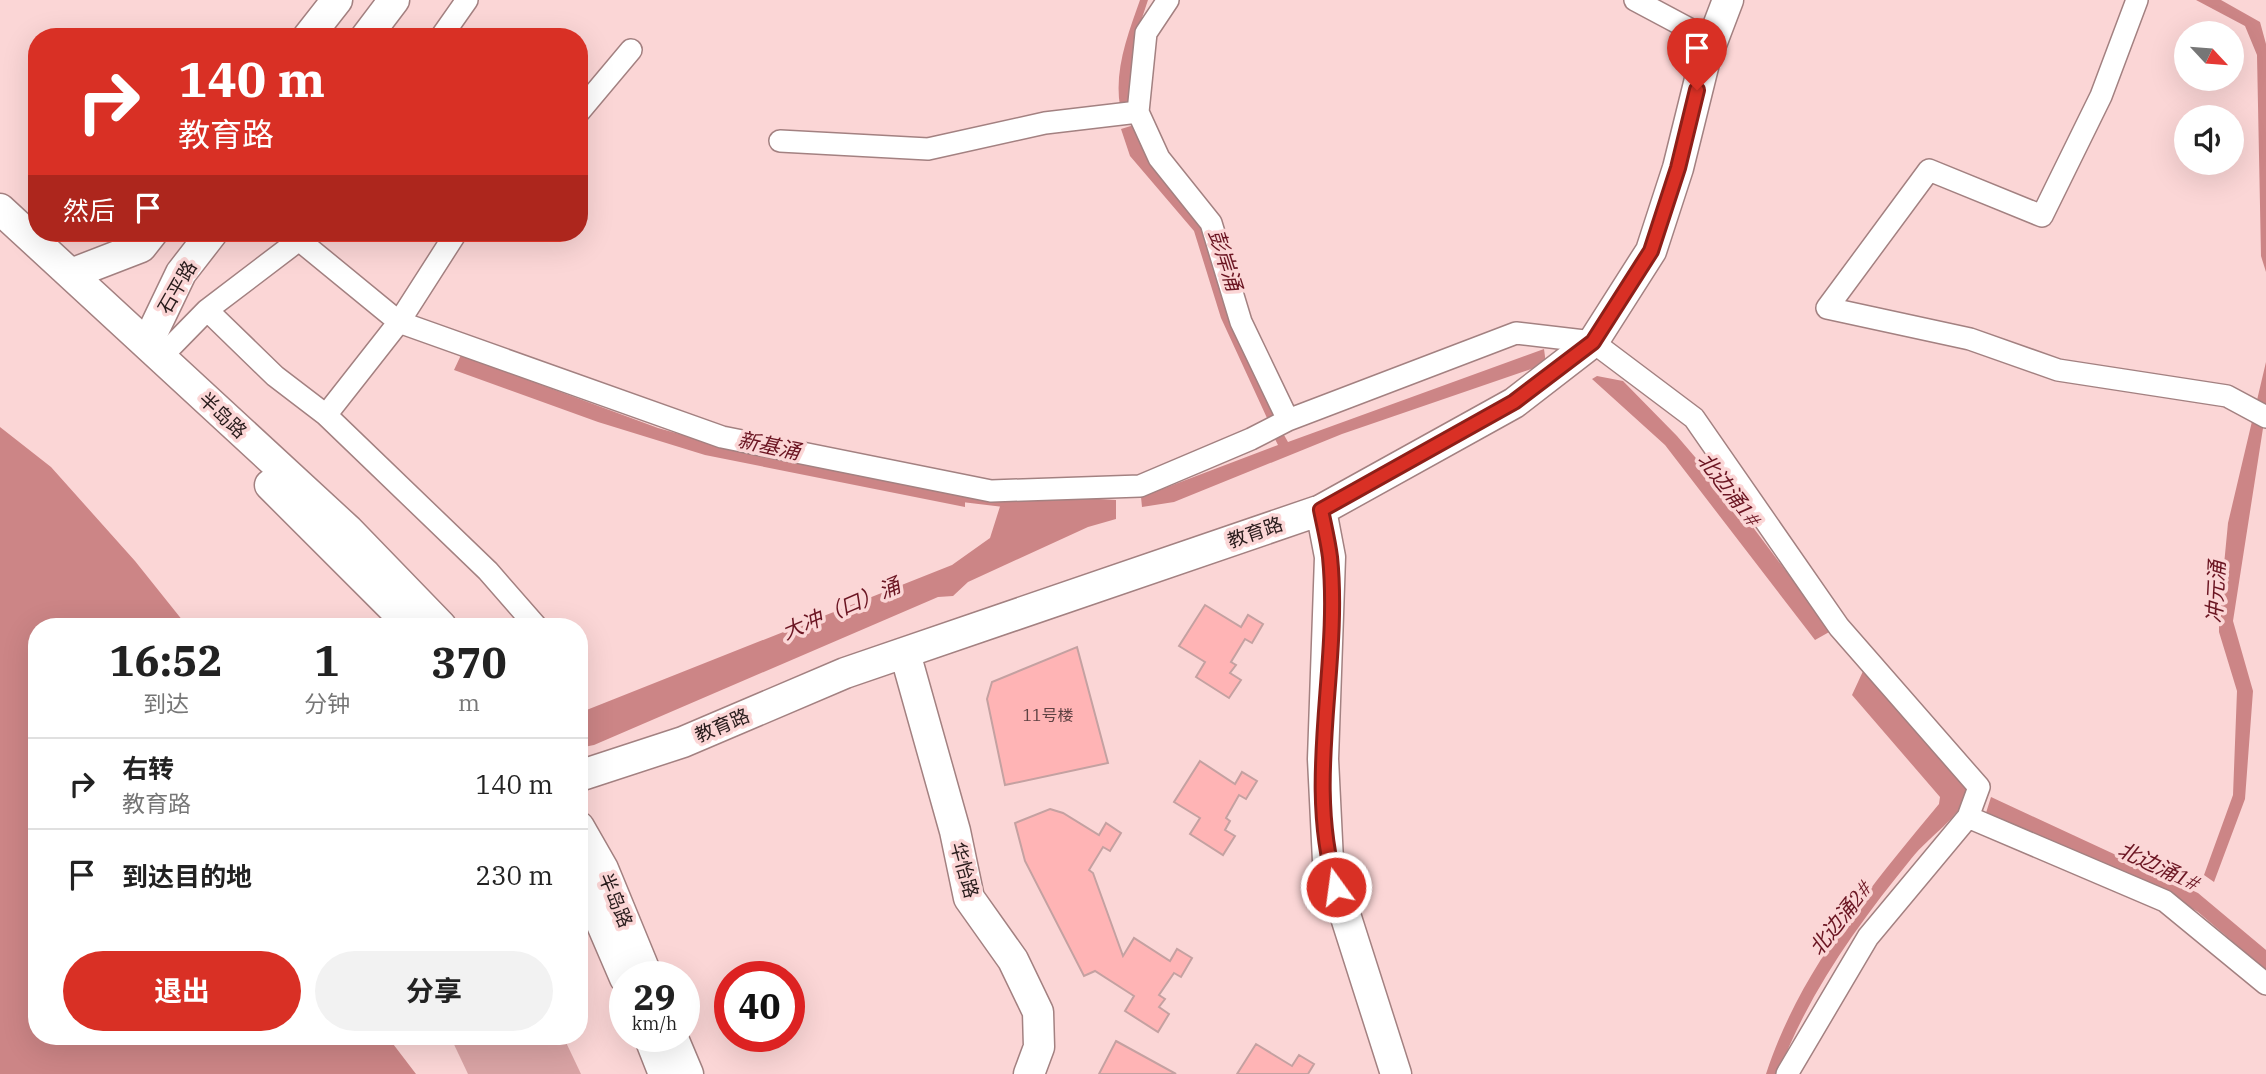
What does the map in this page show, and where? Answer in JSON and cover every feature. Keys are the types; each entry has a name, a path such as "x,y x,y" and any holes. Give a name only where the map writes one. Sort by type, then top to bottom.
{"street":[{"path":"315,28 337,0"},
{"path":"373,28 394,0"},
{"path":"447,28 467,0"},
{"path":"1168,0 1146,33 1138,112 1159,158 1211,223 1241,322 1288,420"},
{"path":"1635,0 1712,41"},
{"name":"教育路","path":"588,773 683,742 845,673 1321,510 1514,402 1593,342 1651,251 1678,168 1704,63 1728,0"},
{"path":"2137,0 2101,96 2042,216 1930,170 1826,308 1970,339 2058,370 2227,396 2259,413"},
{"path":"588,101 631,50"},
{"path":"780,141 928,149 1045,123 1138,112"},
{"name":"半岛路","path":"0,209 28,235"},
{"name":"半岛路","path":"0,235 265,480 403,618"},
{"name":"半岛路","path":"36,242 348,530 433,618"},
{"path":"71,274 141,247 145,242"},
{"name":"石平路","path":"154,350 181,273 205,242"},
{"path":"154,350 294,242"},
{"path":"309,242 399,322 722,437 991,491 1140,486 1251,439 1288,420 1516,333 1593,342 1694,418 1839,627 1979,787 1968,817 1868,937 1787,1074"},
{"path":"326,415 399,322 450,242"},
{"path":"207,310 275,376 326,415 488,571 529,618"},
{"path":"1321,510 1330,557 1323,759 1328,861 1358,964 1396,1074"},
{"name":"华怡路","path":"905,653 955,831 969,898 1013,960 1038,1012 1039,1047 1029,1074"},
{"path":"1968,817 2165,901 2266,984"},
{"name":"半岛路","path":"588,843 603,869 642,961"},
{"name":"半岛路","path":"588,892 618,961"},
{"path":"655,1052 664,1074"},
{"path":"679,1052 688,1074"}],"shaded area":[{"path":"1140,0 1148,0 1139,27 1130,106 1120,106 1121,66"},
{"path":"2196,0 2221,0 2260,22 2266,44 2266,272 2261,256 2257,55 2244,21 2236,21"},
{"path":"1134,125 1153,167 1202,221 1274,415 1267,418 1221,318 1194,231 1130,156 1121,129"},
{"path":"1544,349 1546,364 1342,434 1174,502 1142,507 1141,497 1278,445 1275,439 1284,435 1288,442"},
{"path":"461,355 658,428 747,453 965,493 965,507 705,455 598,422 454,370"},
{"path":"2266,362 2266,409 2233,621 2253,691 2245,799 2214,882 2204,875 2233,795 2237,691 2219,632 2228,523"},
{"path":"1597,376 1623,381 1677,436 1737,506 1831,631 1815,640 1665,445 1592,379"},
{"path":"0,427 51,467 135,561 181,618 28,618 28,1045 394,1045 416,1074 0,1074"},
{"path":"1015,494 1116,500 1116,519 1088,527 968,582 953,596 938,597 588,746 588,709 952,565 990,538 1003,497"},
{"path":"1864,669 1970,790 1959,810 1911,859 1853,935 1819,988 1778,1074 1766,1074 1780,1036 1817,965 1888,866 1939,804 1940,797 1852,695"},
{"path":"1991,797 2198,893 2266,950 2266,970 2198,912 2161,889 1985,816"},
{"path":"454,1045 567,1045 581,1074 468,1074"}],"building":[{"path":"1205,605 1241,627 1248,615 1263,624 1252,643 1245,639 1231,662 1236,665 1230,673 1241,680 1229,698 1196,677 1205,662 1179,646"},
{"path":"1077,647 1108,763 1005,785 987,699 992,682"},
{"path":"1200,761 1235,784 1242,772 1257,781 1246,799 1239,795 1226,818 1230,821 1225,830 1235,836 1223,855 1190,834 1200,818 1174,802"},
{"path":"1050,809 1063,813 1099,835 1106,823 1121,833 1110,851 1103,847 1089,870 1093,873 1123,956 1134,938 1170,961 1177,949 1192,958 1181,977 1174,973 1159,995 1165,999 1159,1007 1169,1014 1158,1032 1125,1011 1134,996 1095,971 1084,976 1025,861 1015,823"},
{"path":"1116,1041 1176,1074 1099,1074"},
{"path":"1256,1044 1292,1066 1299,1055 1314,1064 1308,1074 1237,1074"}],"waterway":[{"name":"新基涌","path":"958,499 1008,505"}],"route":[{"path":"1336,887 1328,861 1324,824 1323,759 1330,624 1330,557 1321,510 1514,402 1593,342 1651,251 1678,168 1697,90"}],"water label":[{"name":"彭岸涌","path":"1225,260"},
{"name":"北边涌1#","path":"1729,490"},
{"name":"冲元涌","path":"2216,592"},
{"name":"大冲（口）涌","path":"841,609"},
{"name":"北边涌1#","path":"2159,867"},
{"name":"北边涌2#","path":"1841,918"}]}
